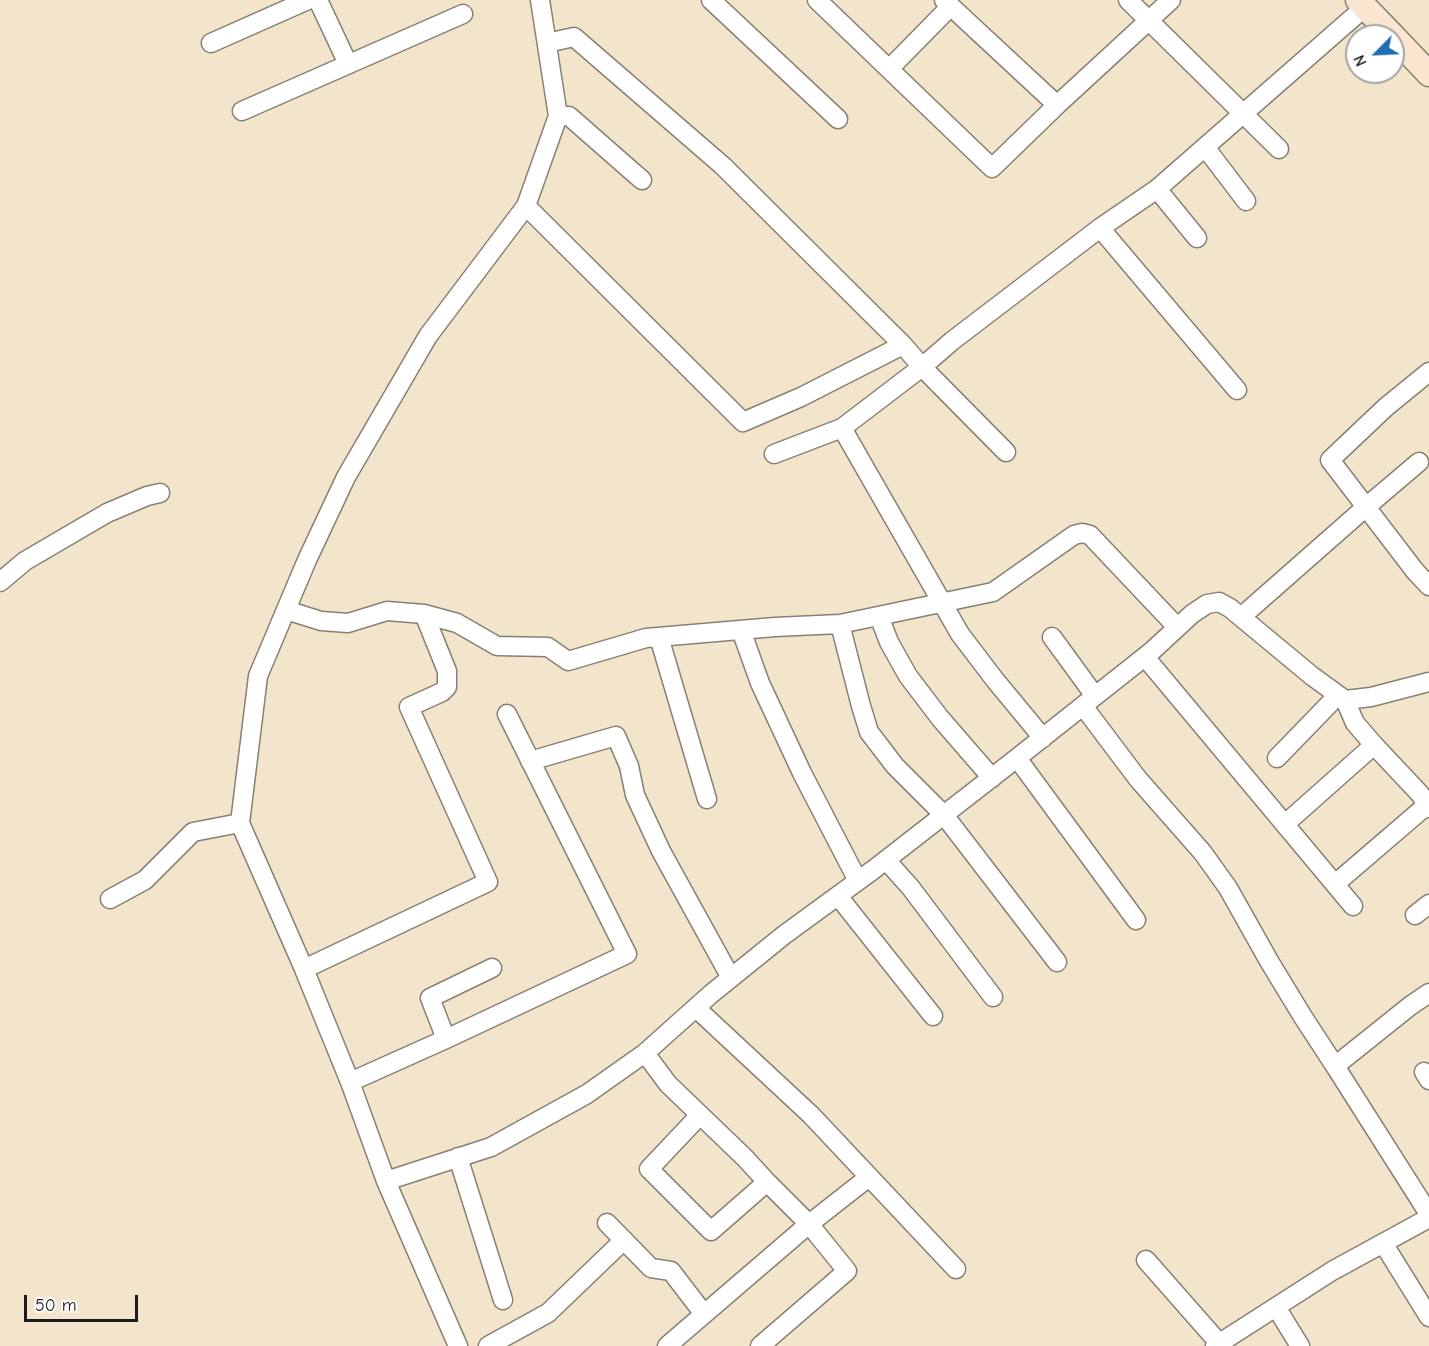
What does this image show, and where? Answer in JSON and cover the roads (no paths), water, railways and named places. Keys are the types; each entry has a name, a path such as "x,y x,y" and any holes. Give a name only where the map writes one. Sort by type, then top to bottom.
{"main road":[{"path":"1362,3 1382,24"},
{"path":"1405,49 1429,74"}],"street":[{"path":"210,43 308,0"},
{"path":"318,0 348,64"},
{"path":"458,1346 386,1181 350,1082 304,969 240,823 258,676 346,477 428,336 526,206 558,116 540,0"},
{"path":"711,0 838,119"},
{"path":"817,0 992,168 1171,0"},
{"path":"1128,0 1279,149"},
{"path":"889,69 948,3 1058,105"},
{"path":"774,454 842,428 1100,228 1157,189 1243,114 1362,3"},
{"path":"242,111 463,14"},
{"path":"546,43 574,37 723,166 903,345 1006,452"},
{"path":"558,116 569,116 642,180"},
{"path":"1205,147 1246,201"},
{"path":"1157,189 1197,238"},
{"path":"526,206 743,422 801,397 903,345"},
{"path":"1100,228 1238,390"},
{"path":"1429,372 1386,407 1330,460 1429,586"},
{"path":"842,428 960,634 1043,738"},
{"path":"1241,617 1419,462"},
{"path":"0,582 25,561 107,513 160,493"},
{"path":"286,610 321,621 348,623 387,611 424,614 457,623 497,646 548,647 568,661 646,638 840,624 993,592 1074,535 1082,533 1090,535 1177,627"},
{"path":"386,1181 491,1147 587,1094 645,1053 784,935 944,816 1207,604 1219,602 1230,608 1342,698 1355,723 1420,794 1428,806 1335,884"},
{"path":"304,969 488,882 409,707 442,692 447,687 447,671 424,614"},
{"path":"879,616 889,642 908,676 940,718 992,778"},
{"path":"840,624 869,732 895,766 944,816 1057,962"},
{"path":"741,630 760,683 802,773 858,881"},
{"path":"659,637 707,799"},
{"path":"1052,637 1138,779 1203,853 1228,888 1303,1017 1429,1216 1332,1270 1217,1345 1146,1260"},
{"path":"1144,657 1353,906"},
{"path":"1277,758 1342,698 1371,697 1429,682"},
{"path":"350,1082 627,954 507,714"},
{"path":"530,761 616,736 629,766 635,795 661,851 731,978"},
{"path":"1285,824 1374,745"},
{"path":"1017,758 1137,920"},
{"path":"110,899 145,879 193,832 240,823"},
{"path":"886,860 911,888 993,997"},
{"path":"838,896 933,1016"},
{"path":"446,1039 430,998 492,968"},
{"path":"1335,1065 1429,993"},
{"path":"696,1008 811,1115 956,1269"},
{"path":"645,1053 668,1084 809,1224 846,1271 760,1346"},
{"path":"700,1115 649,1169 711,1231 767,1182"},
{"path":"458,1157 503,1300"},
{"path":"667,1346 809,1224 868,1177"},
{"path":"607,1223 651,1268 672,1271 704,1314"},
{"path":"488,1346 548,1313 624,1240"},
{"path":"1383,1243 1429,1317"},
{"path":"1276,1307 1300,1346"}]}
